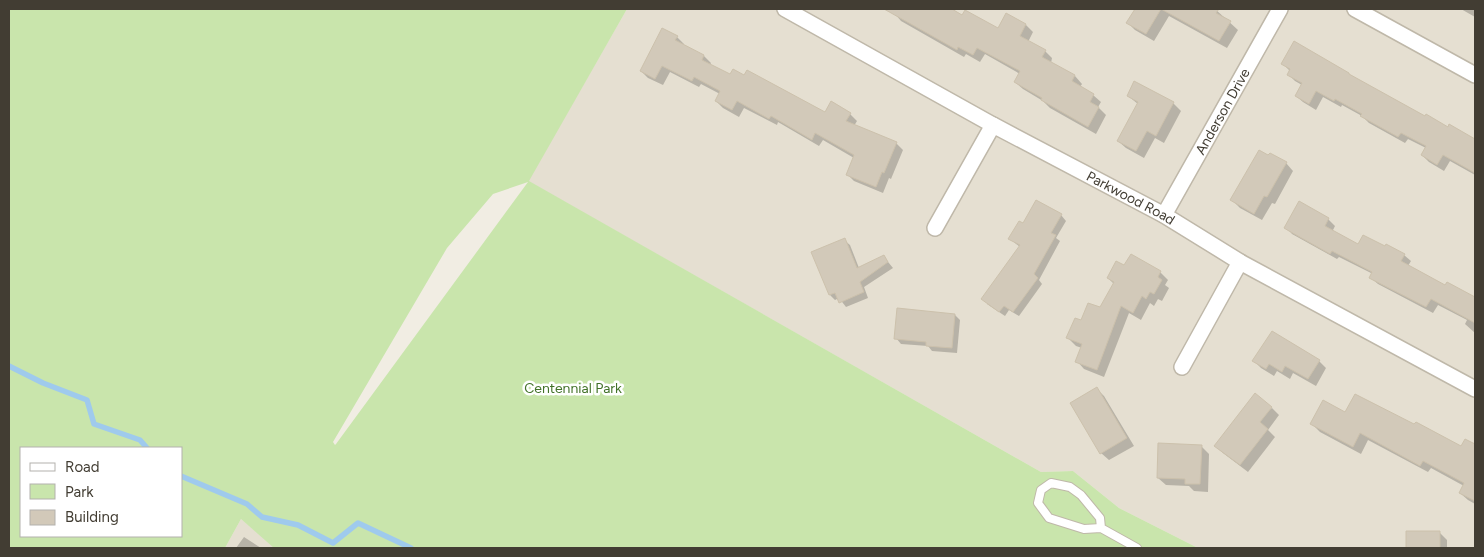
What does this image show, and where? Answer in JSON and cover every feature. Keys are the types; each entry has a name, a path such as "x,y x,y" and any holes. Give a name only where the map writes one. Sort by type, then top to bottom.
{"street":[{"name":"Parkwood Road","path":"785,9 993,124 1164,215 1240,262 1475,389"},
{"name":"Anderson Drive","path":"1164,215 1280,9"},
{"path":"1355,9 1475,75"},
{"path":"935,228 993,124"},
{"path":"1182,367 1240,262"}],"lane":[{"path":"1101,528 1100,518 1081,495 1070,487 1051,482 1041,490 1038,503 1048,518 1084,529 1101,528 1137,548"}],"shaded area":[{"path":"627,9 1475,9 1475,548 1198,548 1119,508 1073,471 1041,472 528,181"},
{"path":"241,519 275,548 225,548"}],"green space":[{"name":"Centennial Park","path":"9,9 627,9 529,181 1041,472 1073,471 1119,508 1198,548 274,548 241,519 225,548 9,548","holes":["528,182 336,444 333,442 447,248 493,194"]}],"building":[{"path":"884,9 952,9 962,15 965,10 998,28 1006,13 1026,24 1020,36 1046,50 1042,57 1075,75 1072,81 1094,94 1090,102 1099,107 1088,127 1014,82 1020,71 977,48 973,55 958,47 957,50"},
{"path":"1135,9 1161,9 1146,34 1126,23"},
{"path":"1161,9 1219,9 1216,13 1231,21 1219,41"},
{"path":"662,28 678,36 675,40 704,55 702,60 730,74 733,69 744,75 747,70 825,112 831,101 851,113 846,121 897,142 876,187 846,175 854,155 815,133 812,140 771,116 769,119 737,101 732,110 715,101 720,91 694,77 692,81 662,66 655,79 640,71"},
{"path":"1294,41 1425,116 1426,114 1448,127 1449,124 1475,139 1475,173 1443,155 1437,165 1421,155 1426,146 1401,133 1398,137 1360,116 1362,114 1335,99 1334,101 1316,91 1309,104 1295,96 1302,83 1287,75 1290,69 1281,64"},
{"path":"1134,81 1174,102 1156,136 1147,131 1136,151 1117,141 1138,102 1127,96"},
{"path":"1259,150 1268,155 1270,153 1287,162 1267,197 1264,196 1254,214 1230,200"},
{"path":"1036,200 1062,214 1051,233 1056,235 1034,274 1038,278 1013,312 1004,306 999,312 981,299 1020,245 1008,239 1019,221 1023,223"},
{"path":"1299,201 1329,218 1325,226 1358,244 1363,235 1385,246 1386,244 1405,254 1401,261 1445,285 1447,282 1475,297 1475,323 1431,299 1426,307 1369,278 1372,272 1332,251 1330,254 1284,228"},
{"path":"845,238 857,268 884,255 888,262 860,282 864,292 839,303 835,293 829,295 811,252"},
{"path":"1131,254 1161,271 1158,277 1162,280 1154,294 1150,292 1146,299 1142,296 1133,313 1121,306 1097,370 1075,362 1082,344 1066,338 1075,318 1081,320 1088,303 1100,307 1114,282 1107,278 1116,261 1124,265"},
{"path":"897,308 955,314 952,348 926,346 926,342 894,339"},
{"path":"1272,331 1320,360 1308,379 1285,366 1282,372 1269,364 1266,369 1252,361"},
{"path":"1097,387 1127,438 1100,454 1070,403"},
{"path":"1255,393 1272,407 1260,422 1268,429 1240,465 1214,446"},
{"path":"1355,394 1414,424 1416,422 1461,446 1465,439 1475,444 1475,501 1459,493 1464,483 1423,461 1420,466 1360,433 1353,447 1310,424 1323,400 1345,412"},
{"path":"1158,443 1202,445 1200,484 1185,484 1185,479 1157,478"},
{"path":"1406,531 1440,531 1440,548 1406,548"}],"waterway":[{"path":"9,366 43,383 87,400 94,424 140,440 146,447"},
{"path":"182,476 247,504 262,517 298,525 333,543 358,523 411,548"}]}
